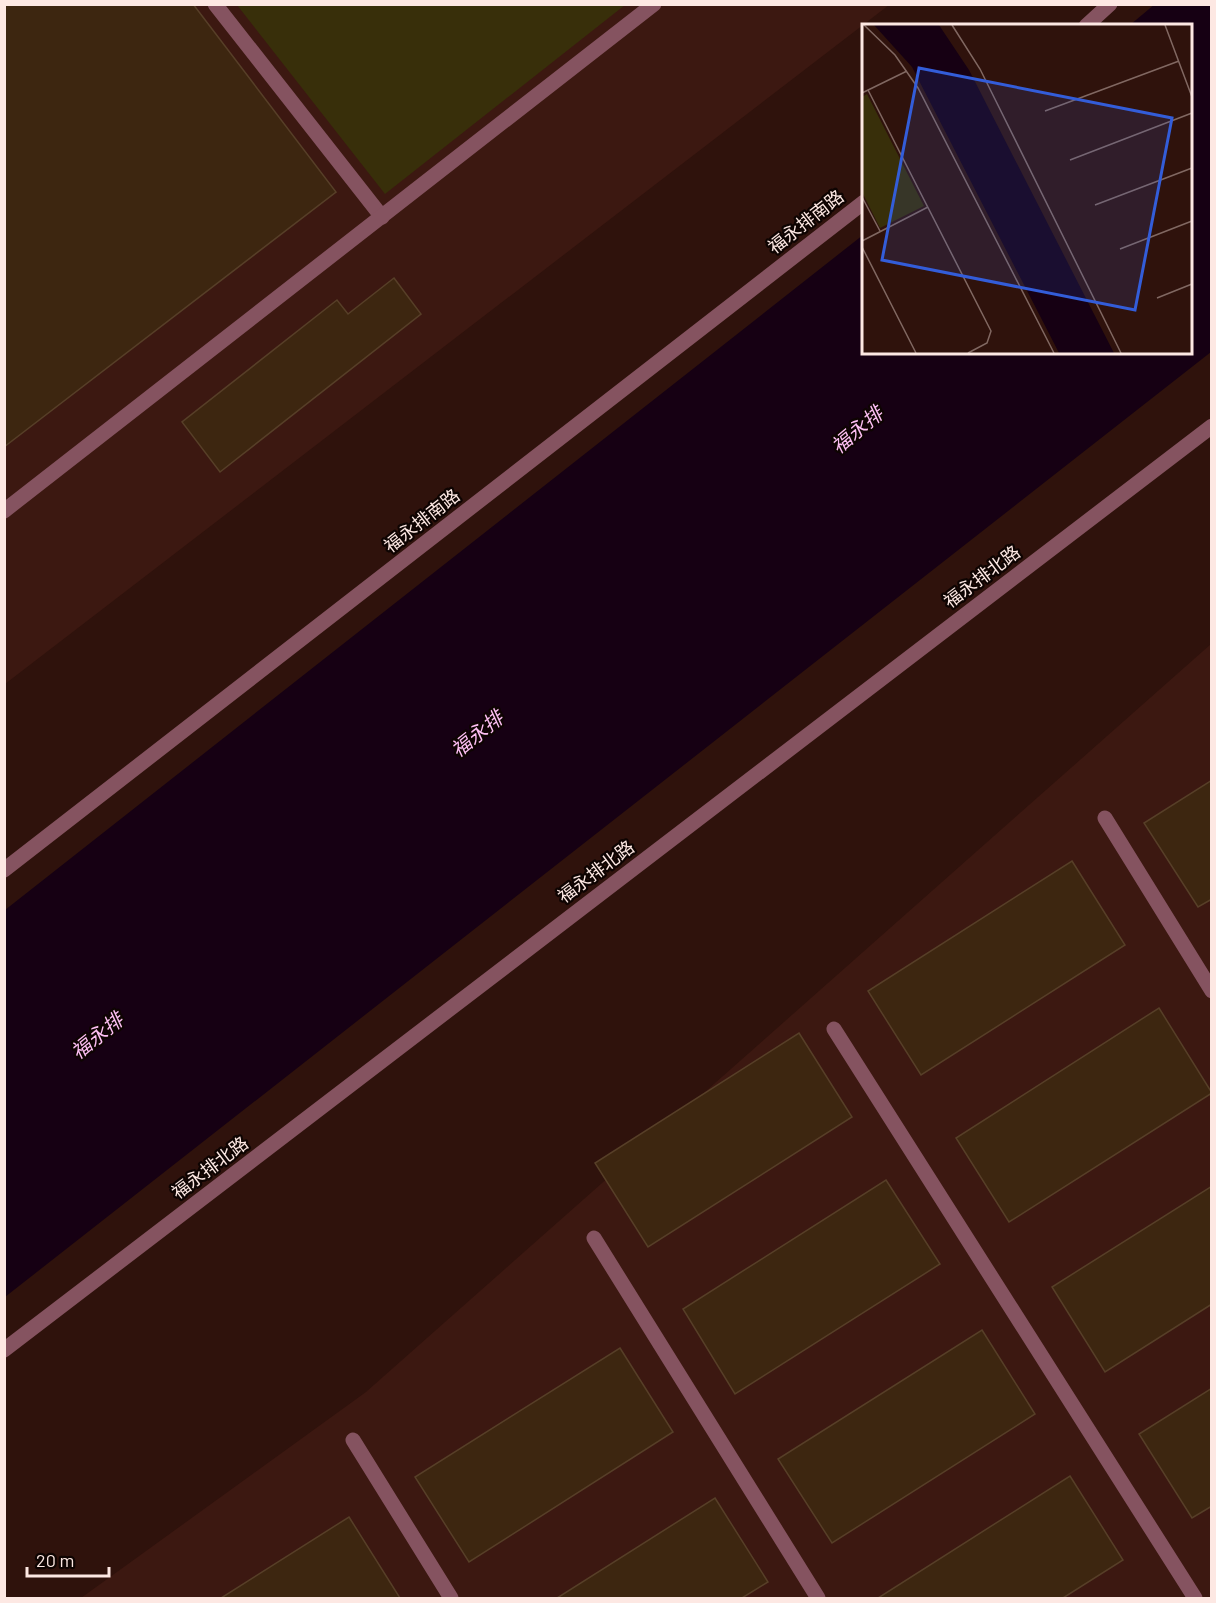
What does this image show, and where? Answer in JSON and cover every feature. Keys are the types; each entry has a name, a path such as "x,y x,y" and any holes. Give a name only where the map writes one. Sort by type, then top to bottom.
{"street":[{"path":"215,4 382,217"},
{"path":"4,512 654,4"},
{"path":"1088,24 1110,4"},
{"name":"福永排南路","path":"4,870 862,204"},
{"name":"福永排北路","path":"4,1350 1212,426"},
{"path":"1105,818 1212,991"},
{"path":"834,1029 1195,1599"},
{"path":"594,1238 818,1599"},
{"path":"352,1440 451,1599"}],"shaded area":[{"path":"5,5 889,5 862,24 5,684"},
{"path":"237,5 625,5 385,194"},
{"path":"1211,644 1211,1598 81,1598 366,1392"}],"water":[{"name":"福永排","path":"1155,4 1211,5 1211,352 5,1297 5,910 862,236 862,354 1192,354 1192,24 1131,24"}],"building":[{"path":"4,4 193,4 336,192 4,447"},
{"path":"394,278 421,314 220,472 182,422 337,300 348,314"},
{"path":"1212,780 1212,899 1198,907 1144,823"},
{"path":"1072,861 1125,945 921,1075 868,991"},
{"path":"1159,1008 1212,1093 1009,1222 956,1138"},
{"path":"799,1033 852,1117 648,1247 595,1163"},
{"path":"886,1180 940,1264 735,1394 683,1309"},
{"path":"1212,1186 1212,1304 1105,1372 1052,1287"},
{"path":"982,1330 1035,1414 832,1543 778,1459"},
{"path":"620,1348 673,1432 469,1562 415,1477"},
{"path":"1212,1388 1212,1506 1192,1518 1139,1434"},
{"path":"1070,1476 1123,1560 1063,1598 878,1598"},
{"path":"715,1498 768,1582 742,1598 557,1598"},
{"path":"349,1517 400,1598 221,1598"}]}
